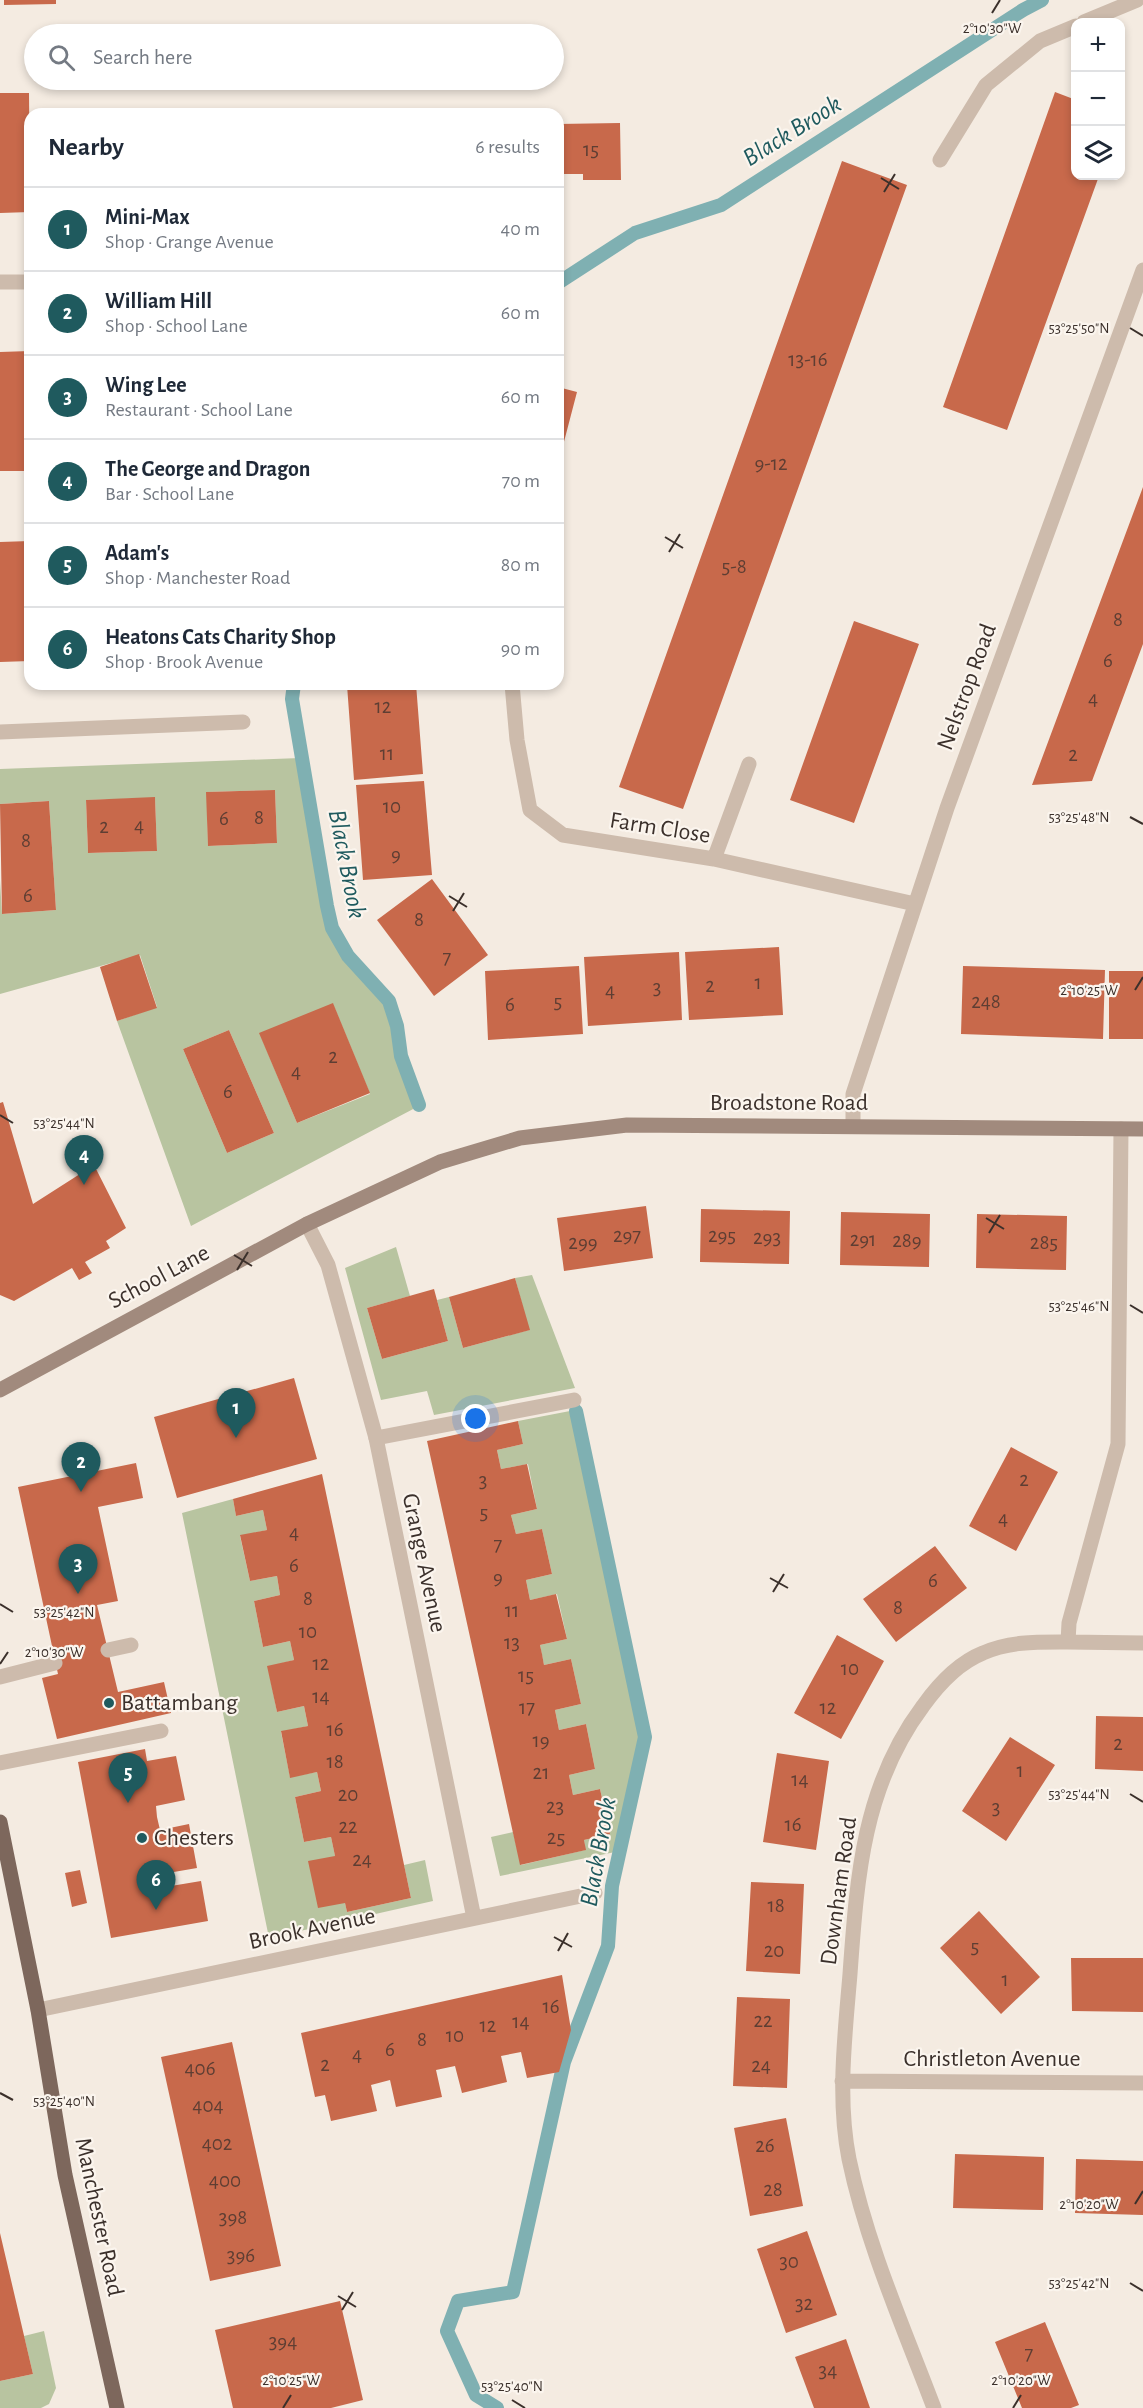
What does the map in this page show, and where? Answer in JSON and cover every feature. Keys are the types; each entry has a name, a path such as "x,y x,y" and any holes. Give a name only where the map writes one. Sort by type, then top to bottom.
{"main road":[{"name":"Broadstone Road","path":"440,1162 520,1138 627,1125 1143,1129"},
{"name":"School Lane","path":"0,1390 307,1224 440,1162"},
{"name":"Manchester Road","path":"0,1822 5,1879 38,2010 65,2175 117,2408"}],"street":[{"path":"1094,18 1137,0"},
{"path":"940,160 986,85 1040,41 1071,28"},
{"name":"Nelstrop Road","path":"853,1125 853,1094 954,786 1143,270"},
{"path":"0,282 24,282"},
{"name":"Farm Close","path":"513,690 517,740 530,810 563,835 714,859 915,904"},
{"path":"0,732 243,722"},
{"path":"714,859 749,764"},
{"path":"1068,1642 1069,1623 1118,1444 1121,1128"},
{"name":"Grange Avenue","path":"307,1224 328,1265 376,1438 474,1918"},
{"path":"376,1438 574,1400"},
{"name":"Downham Road","path":"934,2408 868,2234 849,2157 842,2081 860,1866 869,1819 894,1751 912,1720 937,1688 962,1665 982,1653 1008,1645 1035,1642 1143,1643"},
{"path":"108,1650 131,1645"},
{"path":"0,1677 55,1663"},
{"path":"0,1762 161,1731"},
{"name":"Brook Avenue","path":"38,2010 596,1893"},
{"name":"Christleton Avenue","path":"842,2081 1143,2083"}],"green space":[{"path":"300,758 324,906 330,929 345,957 386,1003 393,1027 397,1058 417,1107 191,1226 117,1021 157,1007 140,955 0,994 0,880 2,914 56,910 49,801 0,804 0,769","holes":["275,790 277,843 208,846 207,792","155,798 157,851 88,853 86,800","333,1004 370,1094 297,1123 260,1034","229,1030 274,1133 227,1153 183,1049"]},
{"path":"396,1247 410,1296 367,1308 382,1359 448,1341 437,1300 449,1297 463,1348 529,1330 515,1278 532,1275 575,1388 434,1415 427,1391 381,1400 345,1268"},
{"path":"570,1411 642,1735 615,1852 500,1876 491,1837 513,1832 521,1865 585,1850 584,1840 610,1834 600,1789 573,1795 569,1775 595,1769 586,1724 559,1730 555,1710 581,1704 571,1659 544,1665 540,1645 567,1639 557,1594 530,1600 526,1580 552,1574 542,1529 516,1534 511,1515 537,1509 528,1464 501,1469 497,1450 523,1444 518,1421"},
{"path":"233,1499 236,1516 263,1510 267,1530 240,1536 250,1581 277,1576 280,1595 254,1601 263,1647 290,1641 294,1660 268,1667 277,1712 304,1706 308,1726 281,1732 290,1777 317,1772 321,1791 295,1797 304,1842 331,1837 347,1912 411,1898 404,1865 425,1860 433,1901 269,1938 182,1513"},
{"path":"44,2331 56,2388 49,2404 41,2408 0,2408 0,2381 33,2374 24,2336"}],"building":[{"path":"4,0 56,0 56,4 4,5"},
{"path":"1055,92 1071,98 1071,180 1098,180 1007,430 943,407"},
{"path":"0,93 29,93 29,108 24,108 24,212 0,213"},
{"path":"620,123 621,180 583,180 583,174 564,174 564,124"},
{"path":"842,161 907,185 683,809 619,787"},
{"path":"24,351 24,471 0,471 0,352"},
{"path":"564,389 577,392 564,442"},
{"path":"1143,487 1143,644 1092,781 1032,785"},
{"path":"24,541 24,661 0,662 0,542"},
{"path":"854,621 919,644 854,823 790,800"},
{"path":"347,690 416,690 423,774 354,780"},
{"path":"424,781 432,875 363,880 356,785"},
{"path":"275,790 277,843 208,846 206,792"},
{"path":"155,797 157,851 88,853 86,800"},
{"path":"49,801 56,910 2,914 0,804"},
{"path":"432,879 488,955 434,996 377,920"},
{"path":"779,947 783,1015 689,1020 685,952"},
{"path":"679,952 682,1020 588,1026 584,957"},
{"path":"139,954 157,1008 117,1021 100,967"},
{"path":"579,966 583,1034 488,1040 485,971"},
{"path":"963,966 1105,970 1103,1039 961,1034"},
{"path":"1109,971 1143,971 1143,1039 1109,1039"},
{"path":"333,1003 370,1093 297,1123 259,1033"},
{"path":"229,1030 274,1133 227,1153 183,1049"},
{"path":"3,1102 33,1204 94,1165 126,1228 106,1241 110,1248 85,1262 92,1273 79,1280 72,1268 14,1301 0,1295 0,1103"},
{"path":"646,1206 653,1258 564,1271 557,1218"},
{"path":"701,1209 790,1211 789,1264 700,1262"},
{"path":"841,1212 930,1214 929,1267 840,1265"},
{"path":"977,1214 1067,1216 1066,1270 976,1268"},
{"path":"515,1278 530,1330 463,1348 449,1297"},
{"path":"434,1289 448,1341 382,1359 367,1308"},
{"path":"294,1378 317,1459 177,1498 154,1417"},
{"path":"518,1421 523,1444 497,1450 501,1469 527,1464 537,1509 511,1515 516,1534 542,1529 552,1574 526,1580 530,1600 556,1594 567,1639 540,1645 544,1665 571,1659 581,1704 555,1710 559,1730 586,1724 595,1769 569,1775 573,1795 600,1789 610,1834 584,1840 586,1850 520,1865 427,1441"},
{"path":"1011,1447 1058,1472 1016,1551 969,1526"},
{"path":"136,1463 143,1498 98,1507 118,1601 97,1605 118,1692 164,1682 171,1713 57,1739 42,1678 58,1674 18,1487"},
{"path":"322,1474 411,1898 347,1912 345,1903 318,1908 308,1861 335,1856 331,1837 304,1842 295,1797 321,1791 317,1772 290,1778 281,1731 308,1726 304,1706 277,1712 267,1666 294,1660 290,1641 263,1647 254,1601 280,1595 277,1576 250,1581 240,1535 267,1530 263,1510 236,1516 233,1499"},
{"path":"935,1546 967,1588 896,1642 863,1599"},
{"path":"837,1635 884,1661 841,1739 794,1713"},
{"path":"1096,1716 1143,1717 1143,1771 1095,1769"},
{"path":"1010,1737 1055,1765 1006,1841 962,1811"},
{"path":"145,1749 147,1761 176,1756 185,1800 156,1806 157,1817 160,1830 189,1824 197,1868 168,1873 171,1886 201,1881 208,1921 111,1938 78,1762"},
{"path":"777,1753 829,1761 816,1850 763,1842"},
{"path":"80,1870 87,1903 72,1907 65,1873"},
{"path":"751,1882 804,1884 800,1974 746,1971"},
{"path":"979,1911 1040,1977 1001,2014 940,1948"},
{"path":"1071,1958 1143,1958 1143,2012 1072,2011"},
{"path":"562,1975 571,2030 559,2072 527,2078 521,2052 501,2056 507,2082 462,2093 455,2066 436,2070 442,2097 396,2107 390,2080 371,2085 377,2111 331,2121 325,2095 315,2097 301,2033"},
{"path":"737,1997 790,1999 787,2088 733,2086"},
{"path":"232,2042 281,2266 210,2281 161,2057"},
{"path":"786,2118 803,2206 750,2216 734,2128"},
{"path":"955,2154 1044,2157 1043,2210 953,2208"},
{"path":"1076,2159 1143,2161 1143,2215 1075,2213"},
{"path":"807,2231 837,2315 786,2333 757,2249"},
{"path":"0,2233 33,2374 0,2381"},
{"path":"340,2301 363,2400 331,2408 233,2408 215,2330"},
{"path":"1045,2322 1079,2405 1071,2408 1022,2408 995,2342"},
{"path":"846,2339 870,2408 814,2408 795,2357"}],"waterway":[{"name":"Black Brook","path":"564,279 635,233 721,205 1042,0"},
{"name":"Black Brook","path":"293,690 292,699 332,928 348,956 389,1001 397,1026 401,1056 419,1105"},
{"name":"Black Brook","path":"497,2408 476,2395 447,2331 458,2301 513,2292 564,2062 608,1946 612,1886 645,1737 576,1411"}],"place":[{"name":"The George and Dragon","path":"84,1185"},
{"name":"Mini-Max","path":"236,1438"},
{"name":"William Hill","path":"81,1492"},
{"name":"Wing Lee","path":"78,1594"},
{"name":"Battambang","path":"109,1703"},
{"name":"Adam's","path":"128,1803"},
{"name":"Chesters","path":"142,1838"},
{"name":"Heatons Cats Charity Shop","path":"156,1910"}]}
